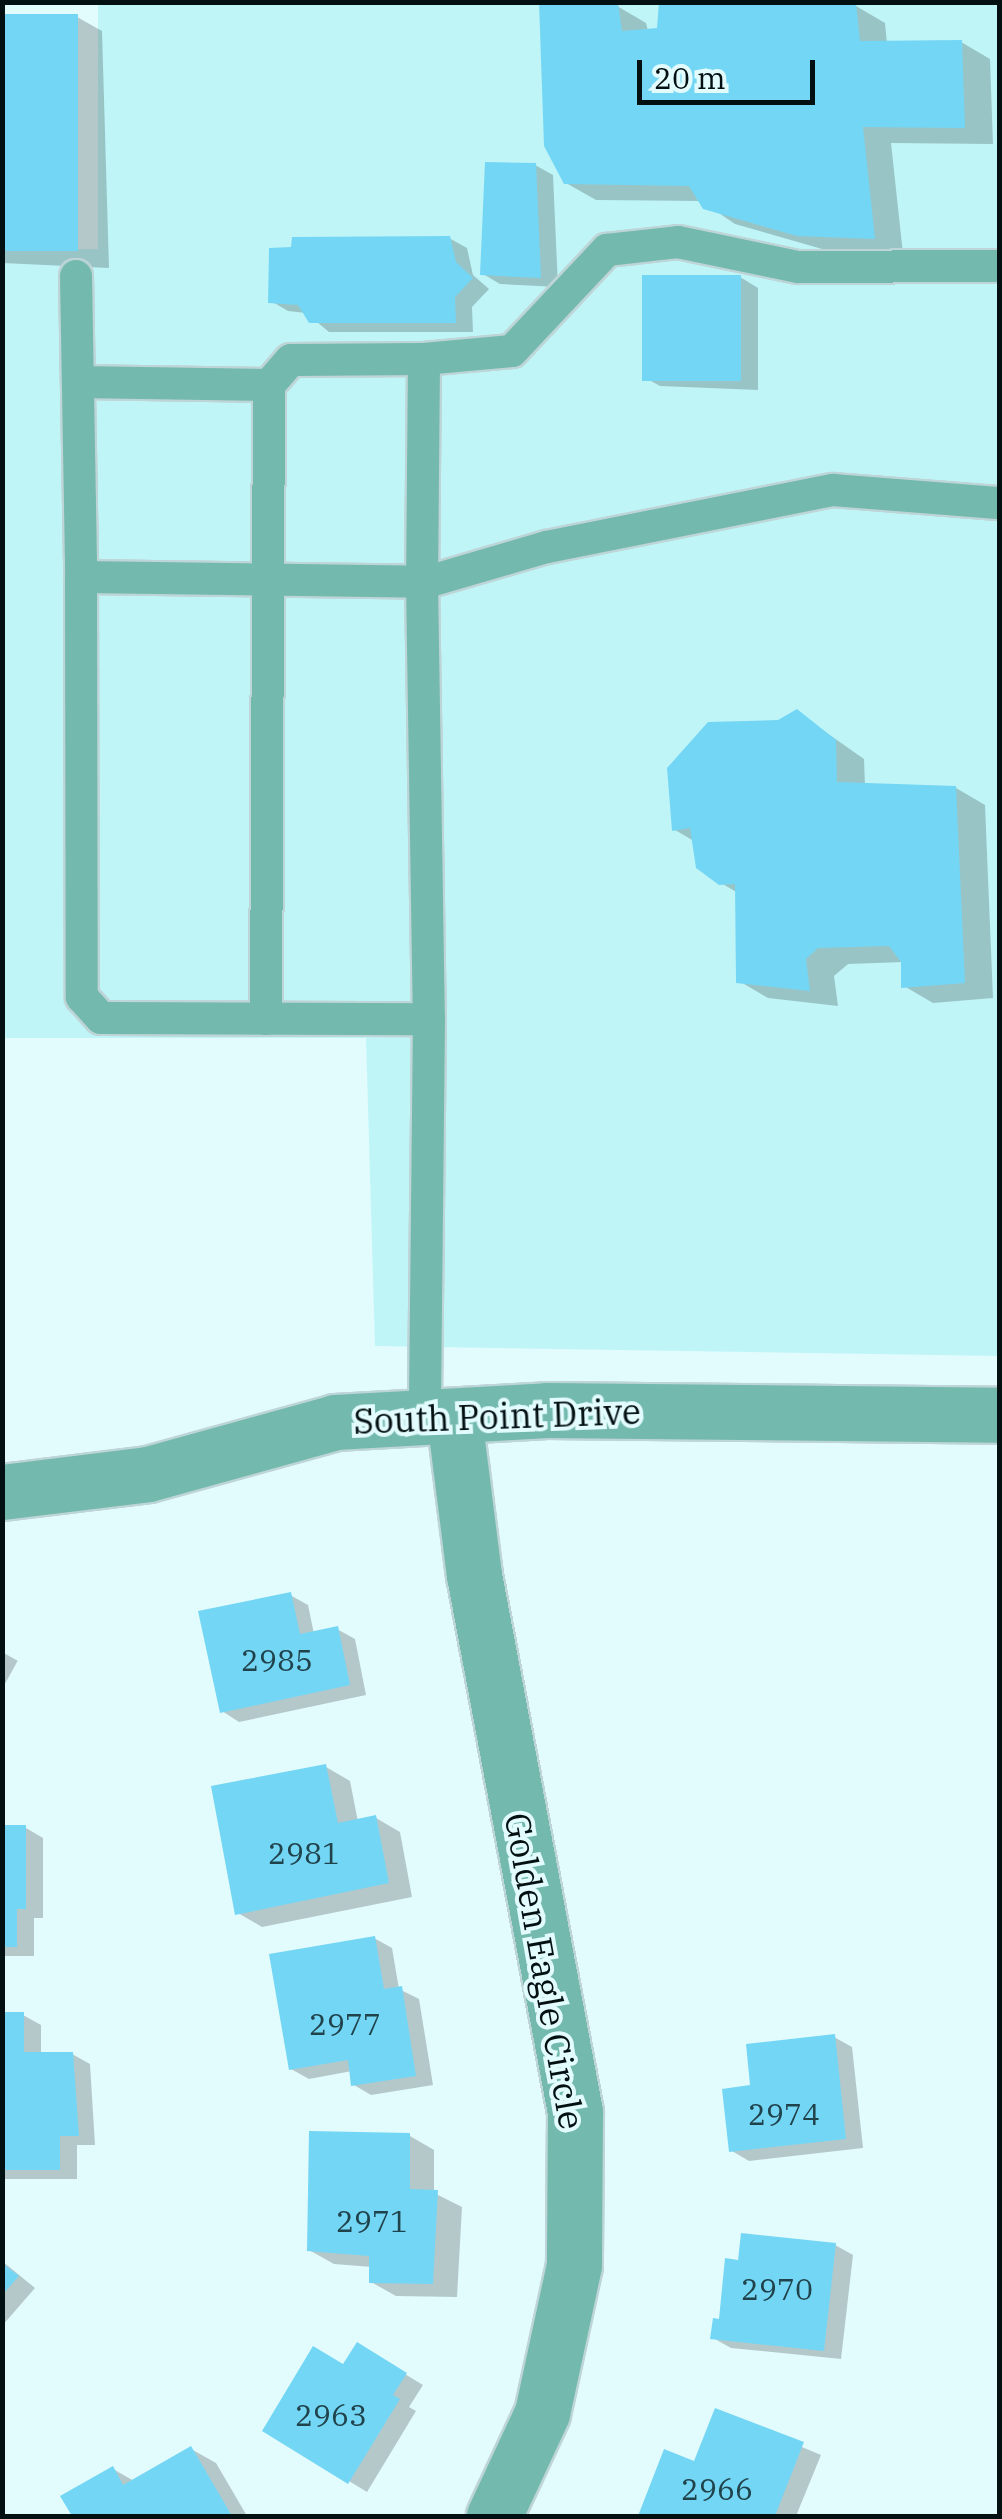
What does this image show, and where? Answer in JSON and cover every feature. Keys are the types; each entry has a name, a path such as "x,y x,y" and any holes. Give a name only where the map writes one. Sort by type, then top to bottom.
{"street":[{"name":"South Point Drive","path":"2,1492 148,1474 336,1422 547,1410 1000,1416"},
{"name":"Golden Eagle Circle","path":"440,1417 474,1575 576,2112 574,2265 542,2413 494,2516"}],"lane":[{"path":"266,1019 269,385 291,360 424,358 512,351 607,250 678,242 798,267 1000,266"},
{"path":"76,276 82,998 100,1018 428,1019"},
{"path":"424,358 422,582 428,1019 440,1417"},
{"path":"78,382 269,385"},
{"path":"81,577 422,582 547,546 833,490 1000,503"}],"shaded area":[{"path":"98,3 999,3 999,1356 375,1346 366,1038 3,1038 2,250 98,249"}],"building":[{"path":"539,2 618,3 622,31 657,28 659,2 856,3 860,41 962,40 965,128 863,127 875,239 797,236 703,209 689,186 564,184 544,146"},
{"path":"2,14 78,14 78,251 2,251"},
{"path":"485,162 536,163 541,278 480,275"},
{"path":"450,236 456,262 473,278 455,297 456,323 309,323 298,305 268,303 269,248 291,247 292,237"},
{"path":"642,275 741,275 741,381 642,381"},
{"path":"797,709 836,740 837,782 956,786 965,983 901,988 901,962 889,946 818,948 806,959 810,991 736,983 735,884 719,885 696,868 690,828 672,831 667,768 708,722 778,720"},
{"path":"291,1592 300,1634 338,1626 350,1685 220,1713 198,1611"},
{"path":"326,1764 338,1823 376,1815 389,1883 235,1915 211,1786"},
{"path":"2,1825 26,1825 26,1909 17,1909 17,1947 2,1947"},
{"path":"375,1936 384,1989 402,1986 416,2076 351,2086 348,2060 289,2070 269,1954"},
{"path":"2,2012 24,2012 24,2052 73,2052 79,2136 60,2136 60,2170 2,2170"},
{"path":"835,2034 846,2139 729,2152 722,2089 750,2085 746,2044"},
{"path":"309,2131 410,2133 410,2189 438,2190 433,2284 369,2283 369,2256 307,2251"},
{"path":"741,2233 836,2243 824,2351 710,2339 713,2318 719,2319 725,2258 738,2260"},
{"path":"2,2263 19,2276 2,2295"},
{"path":"357,2342 407,2373 393,2395 400,2399 348,2484 262,2431 313,2346 343,2364"},
{"path":"715,2408 804,2442 775,2516 638,2516 664,2449 694,2461"},
{"path":"191,2446 232,2516 72,2516 60,2496 113,2466 123,2485"}]}
